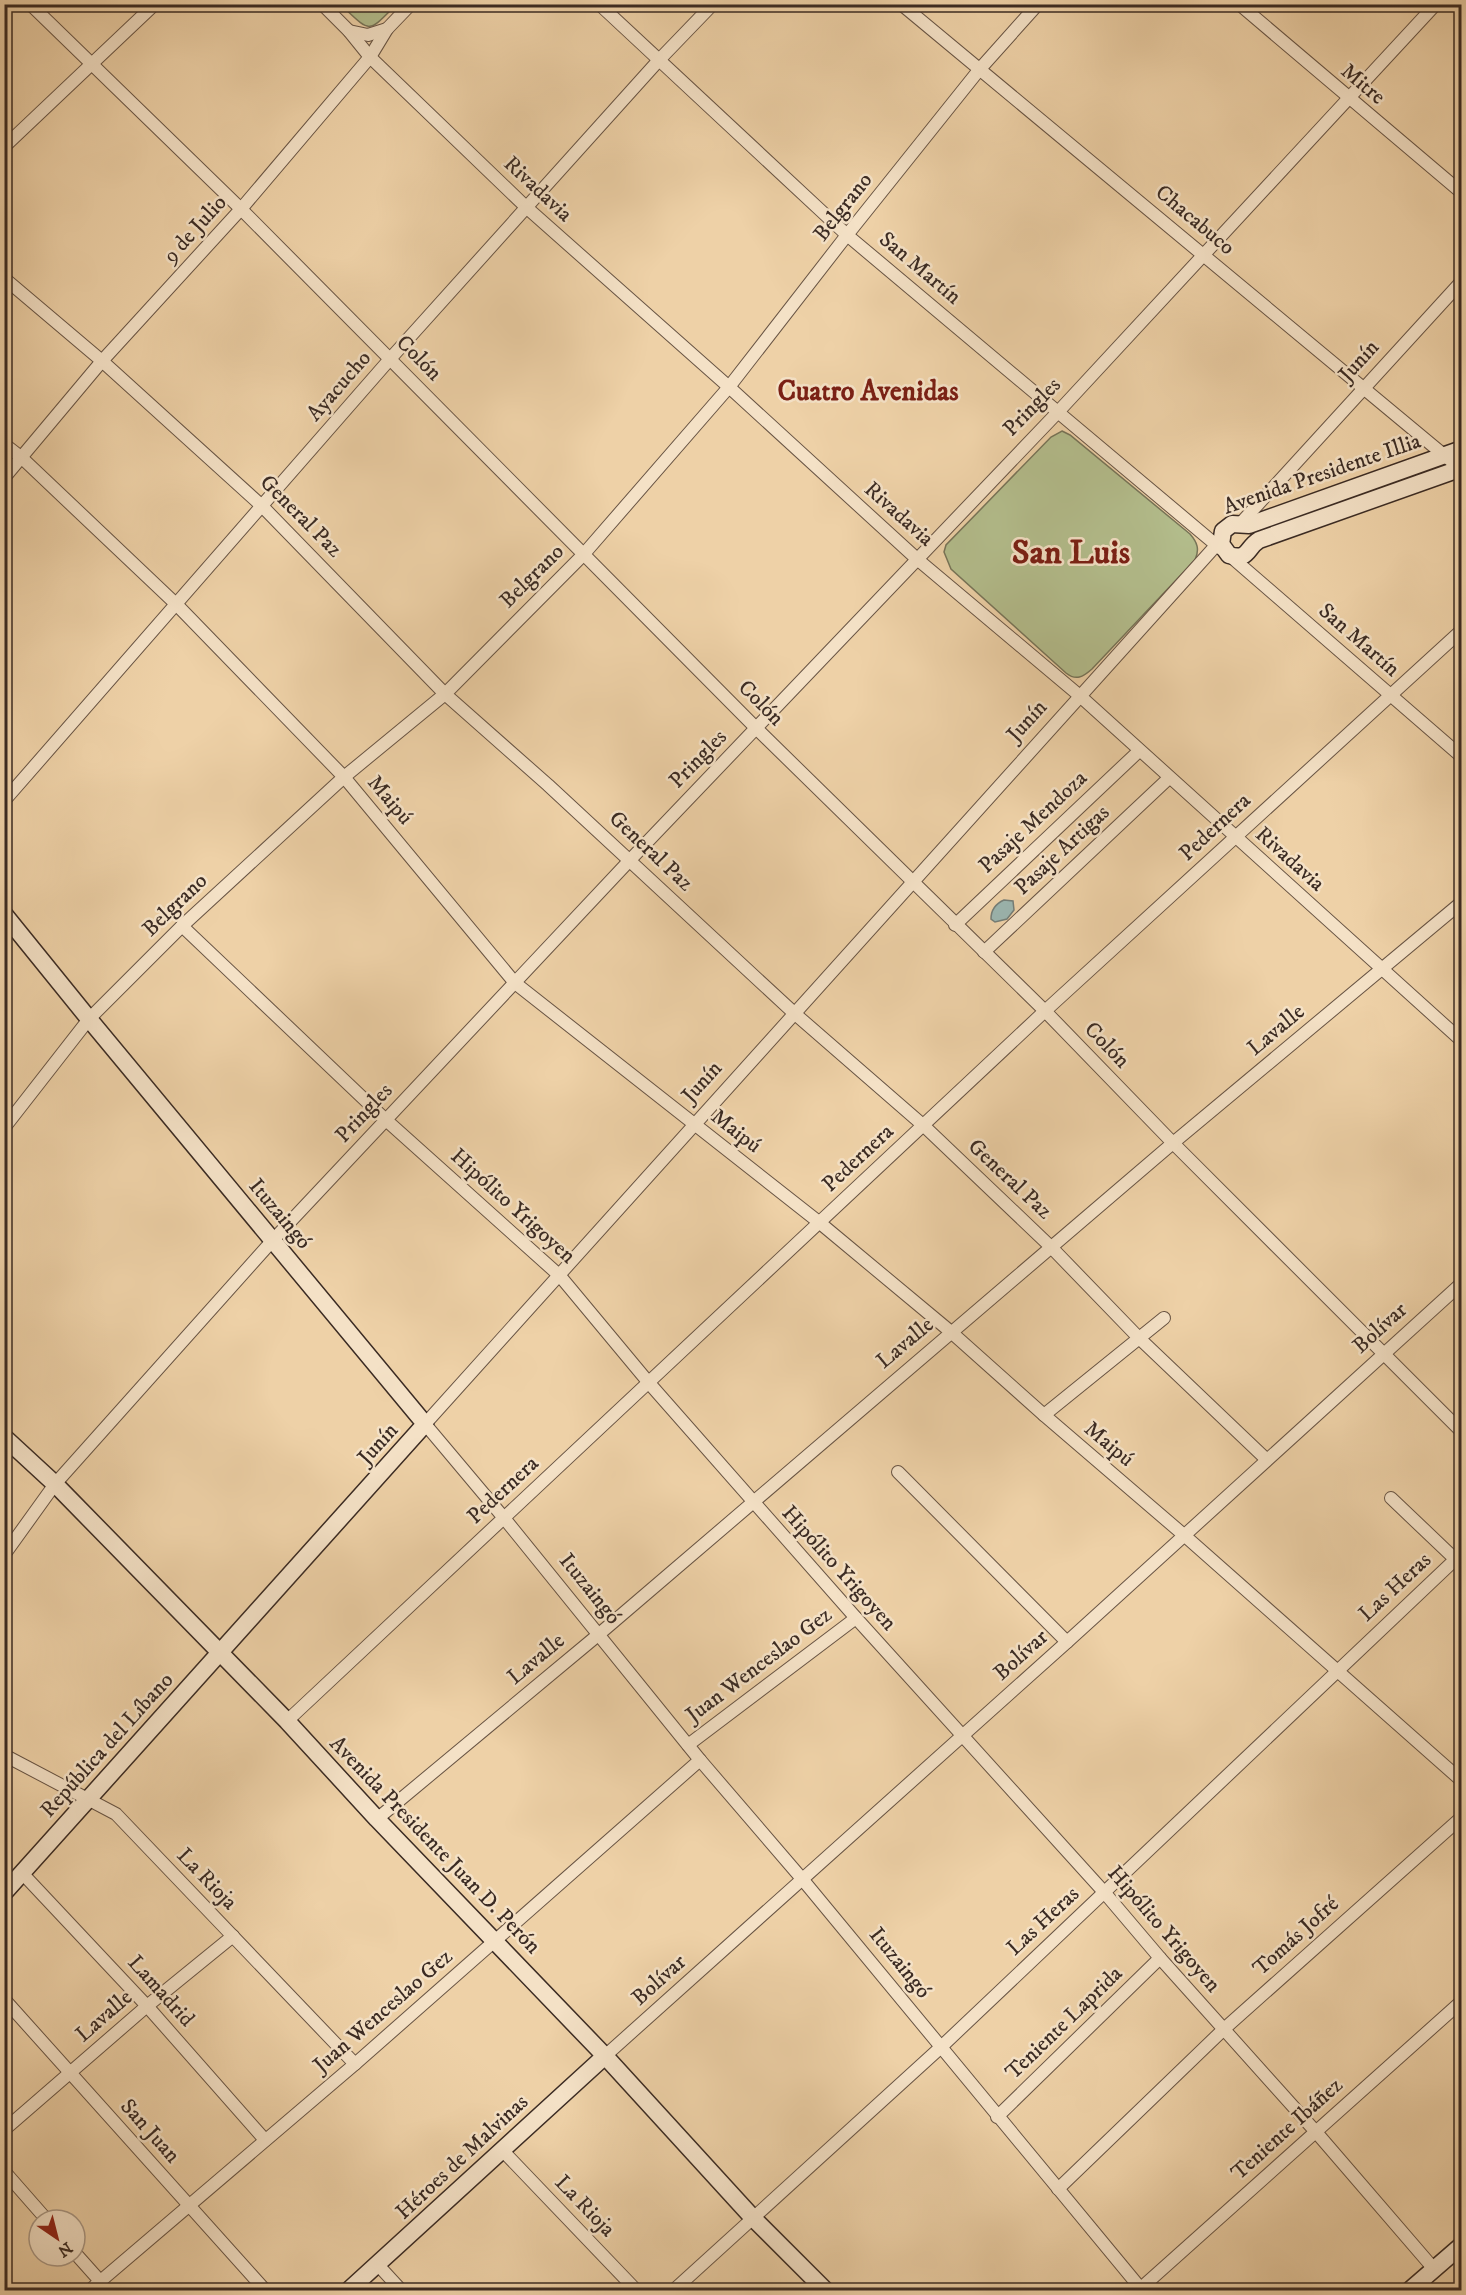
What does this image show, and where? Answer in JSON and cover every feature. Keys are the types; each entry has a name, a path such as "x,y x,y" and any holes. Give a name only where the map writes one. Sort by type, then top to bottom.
{"street":[{"name":"Colón","path":"30,4 241,209 757,729 1045,1011 1461,1432"},
{"path":"4,147 155,4"},
{"name":"Rivadavia","path":"322,4 349,31 370,57 526,207 729,387 917,559 1080,696 1234,838 1461,1041"},
{"name":"9 de Julio","path":"4,478 102,361 241,209 370,57 387,28 411,4"},
{"name":"San Martín","path":"599,4 847,235 1223,548 1461,757"},
{"name":"Ayacucho","path":"4,801 390,359 659,60 713,4"},
{"name":"Chacabuco","path":"901,4 1461,469"},
{"name":"Belgrano","path":"5,1126 88,1019 182,926 344,777 445,694 583,555 729,387 979,70 1038,4"},
{"name":"Mitre","path":"1239,4 1461,193"},
{"name":"Pringles","path":"4,1555 54,1484 273,1240 630,860 1058,412 1436,4"},
{"path":"349,31 368,35 387,28"},
{"name":"General Paz","path":"4,278 102,361 262,506 445,694 630,860 794,1013 924,1126 1051,1247 1139,1338 1266,1459"},
{"name":"Junín","path":"1240,524 1461,281"},
{"name":"Maipú","path":"4,444 177,605 344,777 515,983 820,1223 951,1332 1461,1781"},
{"name":"Avenida Presidente Illia","path":"1461,449 1249,525 1240,524 1227,527 1222,533 1223,548 1242,556 1249,552 1259,540 1461,469"},
{"path":"1195,527 1202,550 1195,569"},
{"name":"Junín","path":"220,1655 1195,569 1223,548"},
{"name":"Pedernera","path":"287,1721 1045,1011 1461,630"},
{"name":"Pasaje Mendoza","path":"956,925 1140,751"},
{"name":"Pasaje Artigas","path":"984,952 1169,778"},
{"name":"Lavalle","path":"377,1819 598,1635 1173,1143 1461,902"},
{"name":"Ituzaingó","path":"4,914 88,1019 504,1518 700,1760 803,1880 1141,2290"},
{"name":"Hipólito Yrigoyen","path":"182,926 386,1120 560,1276 752,1501 1104,1892 1434,2269"},
{"name":"Bolívar","path":"605,2056 1185,1536 1266,1459 1461,1283"},
{"path":"1044,1415 1164,1318"},
{"name":"Avenida Presidente Juan D. Perón","path":"4,1437 54,1484 287,1721 377,1819 605,2056 753,2218 825,2290"},
{"path":"898,1472 1067,1642"},
{"path":"1391,1498 1458,1556"},
{"name":"Las Heras","path":"674,2290 940,2048 1458,1556"},
{"name":"Juan Wenceslao Gez","path":"688,1745 855,1618"},
{"name":"República del Líbano","path":"4,1893 220,1655"},
{"name":"La Rioja","path":"4,1755 116,1814 355,2064"},
{"name":"Juan Wenceslao Gez","path":"90,2290 355,2064 700,1760"},
{"name":"Tomás Jofré","path":"1058,2189 1224,2029 1461,1817"},
{"name":"Lamadrid","path":"22,1873 147,2006 265,2140"},
{"name":"Lavalle","path":"4,2130 147,2006 233,1936"},
{"name":"Teniente Laprida","path":"998,2117 1160,1958"},
{"name":"San Juan","path":"4,1999 265,2290"},
{"name":"Teniente Ibáñez","path":"1141,2290 1461,2001"},
{"name":"Héroes de Malvinas","path":"349,2290 605,2056"},
{"name":"La Rioja","path":"503,2151 636,2290"},
{"path":"4,2171 36,2208"},
{"path":"1420,2288 1434,2269 1461,2245"},
{"path":"378,2265 401,2290"},
{"path":"87,2266 100,2281"}],"green space":[{"path":"341,5 396,5 374,25 369,26 358,21"},
{"path":"1062,431 1070,435 1190,534 1197,549 1195,560 1092,669 1076,677 1066,673 951,569 944,552 946,545 1051,437"}],"water":[{"path":"1004,900 1013,901 1014,910 1007,919 995,922 991,919 993,910"}],"district":[{"name":"Cuatro Avenidas","path":"868,391"},
{"name":"San Luis","path":"1071,553"}]}
